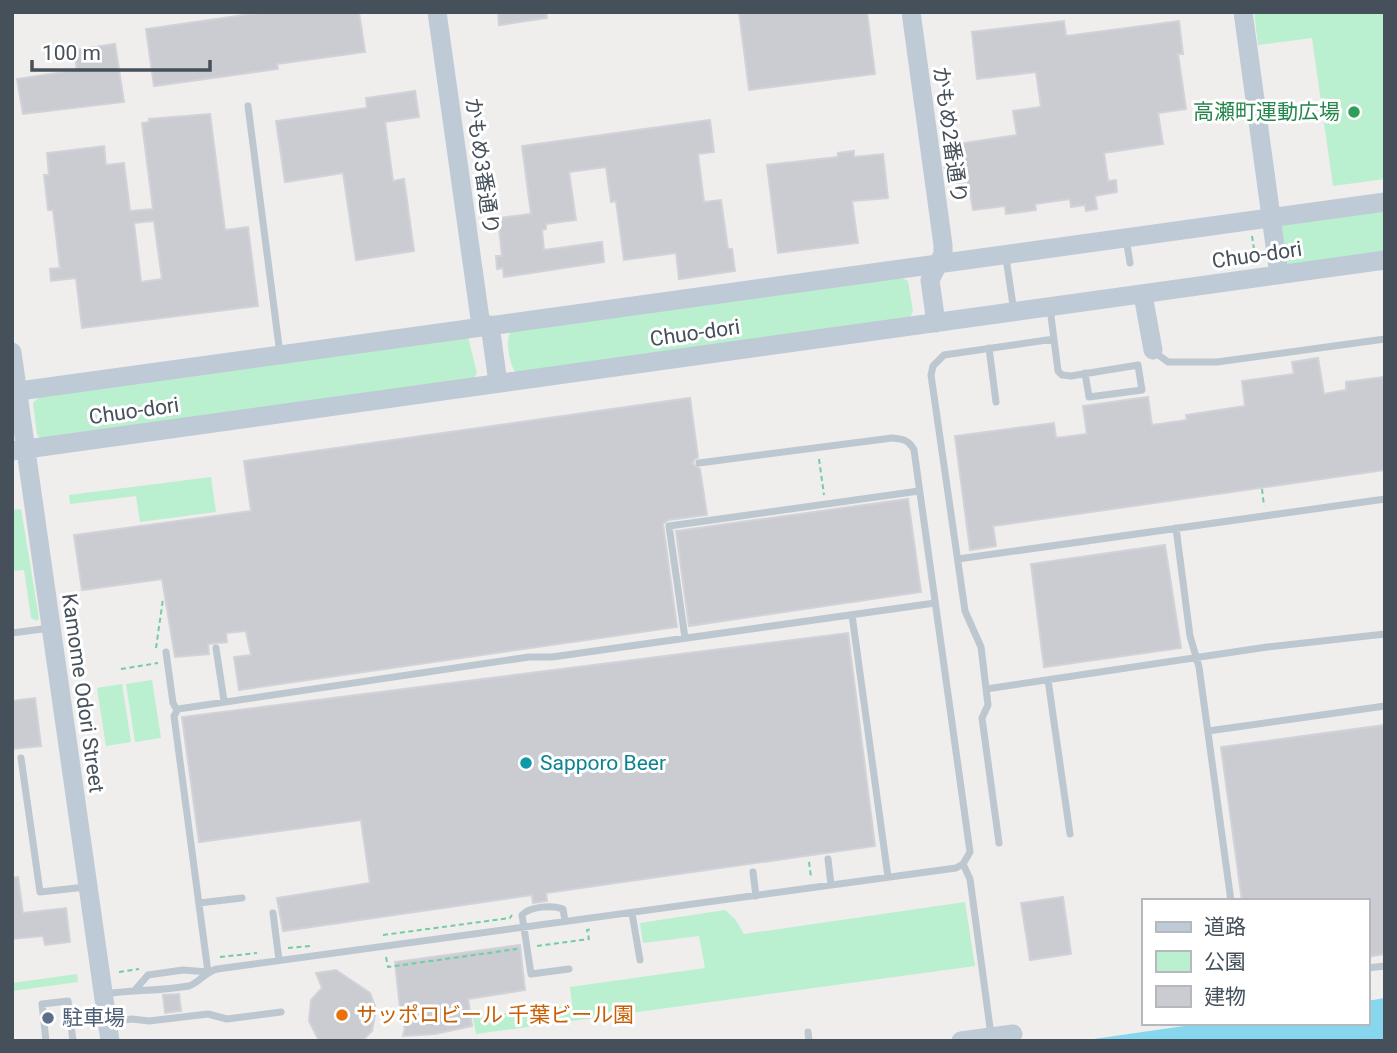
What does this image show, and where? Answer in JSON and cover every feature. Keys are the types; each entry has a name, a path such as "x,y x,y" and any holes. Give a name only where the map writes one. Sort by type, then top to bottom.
{"street":[{"name":"かもめ3番通り","path":"437,12 486,326 498,383"},
{"name":"かもめ2番通り","path":"911,12 943,245 943,254 930,280 936,323"},
{"path":"1243,12 1279,275"},
{"name":"Chuo-dori","path":"15,392 1385,202"},
{"name":"Chuo-dori","path":"19,450 1385,260"},
{"path":"1143,295 1153,350"},
{"name":"Kamome Odori Street","path":"12,352 19,450 51,628 109,1032"},
{"path":"961,1041 1013,1034"}],"lane":[{"path":"248,106 280,354"},
{"path":"1126,237 1130,263"},
{"path":"1006,254 1015,312"},
{"path":"1049,307 1060,374 1071,376 1085,373 1138,365 1142,390 1089,397 1085,373"},
{"path":"999,843 982,718 988,705 979,640 965,611 931,375 933,366 944,355 1054,339"},
{"path":"1153,350 1168,362 1217,362 1385,339"},
{"path":"989,348 996,402"},
{"path":"135,990 148,975 183,970 208,972 956,868 963,864 970,852 914,450 911,444 904,439 892,438 699,463"},
{"path":"685,638 669,526 919,491"},
{"path":"958,559 1385,499"},
{"path":"1176,528 1231,899"},
{"path":"177,710 516,659 552,657 935,603"},
{"path":"852,615 888,877"},
{"path":"12,633 51,628"},
{"path":"986,689 1267,647 1385,634"},
{"path":"216,648 224,701"},
{"path":"166,652 173,703 177,710"},
{"path":"1048,680 1070,834"},
{"path":"1208,731 1385,706"},
{"path":"177,710 174,716 208,972"},
{"path":"21,758 40,892 87,886"},
{"path":"828,859 831,885"},
{"path":"963,864 970,879 991,1037"},
{"path":"752,872 756,895"},
{"path":"199,904 242,898"},
{"path":"565,922 563,909 556,906 526,910 522,915 531,974 569,969"},
{"path":"273,913 279,961"},
{"path":"632,913 640,960"},
{"path":"103,994 135,990 148,992 189,986 208,972"},
{"path":"46,1041 42,1004 68,1001 73,1041"},
{"path":"109,1032 132,1019 149,1021 208,1014 227,1019 281,1012"}],"path":[{"path":"1251,230 1257,270"},
{"path":"819,458 825,504"},
{"path":"1262,489 1264,509"},
{"path":"158,663 156,644 163,599"},
{"path":"121,669 163,663"},
{"path":"804,878 811,877 809,862"},
{"path":"383,935 510,918 514,912"},
{"path":"386,956 388,967 589,939 587,930 592,929"},
{"path":"219,958 259,953"}],"green space":[{"name":"高瀬町運動広場","path":"1254,12 1385,12 1385,179 1333,186 1312,38 1258,45"},
{"path":"1385,209 1385,253 1286,265 1281,226 1284,224"},
{"path":"902,278 908,281 913,311 910,317 516,373 510,358 508,340 511,330"},
{"path":"468,337 477,373 474,378 40,438 37,434 33,403 39,397"},
{"path":"211,477 216,512 140,522 136,496 70,504 69,495"},
{"path":"21,509 39,618 37,621 31,618 24,570 12,571 12,510"},
{"path":"152,680 161,738 135,742 126,684"},
{"path":"122,684 131,742 106,746 97,688"},
{"path":"965,902 975,966 476,1034 473,1017 572,1005 570,987 705,968 699,936 643,943 640,923 725,910 735,919 744,934"},
{"path":"77,974 78,982 12,991 12,983"}],"water":[{"path":"1385,998 1385,1041 1080,1041 1191,1025 1369,1025 1369,1001"}],"building":[{"path":"265,12 359,12 365,52 277,64 278,69 154,86 146,29"},
{"path":"498,12 546,12 547,18 499,25"},
{"path":"739,12 867,12 875,74 749,90"},
{"path":"1064,21 1066,36 1179,21 1183,54 1178,54 1186,109 1158,113 1163,144 1104,153 1108,181 1116,180 1117,192 1095,196 1097,209 1086,211 1085,205 1071,207 1070,199 1035,204 1036,210 1006,214 1005,206 973,210 969,186 958,188 956,176 946,177 944,164 953,163 951,145 1017,135 1013,111 1041,107 1036,72 977,79 972,32"},
{"path":"115,44 124,102 23,114 17,79 77,70 74,50"},
{"path":"415,91 419,117 385,122 393,181 404,179 414,251 356,260 343,173 285,182 276,121 367,108 366,98"},
{"path":"210,114 225,230 248,227 258,306 82,328 76,278 51,281 50,269 60,268 53,210 48,210 44,175 49,175 47,153 104,146 106,165 124,163 130,211 153,209 142,123 149,122 149,119","holes":["154,221 162,279 141,282 134,223"]},
{"path":"710,120 714,152 698,154 704,202 721,200 728,249 732,249 735,271 679,279 676,253 624,260 616,201 611,202 606,167 569,172 576,220 546,224 546,229 542,230 544,250 602,242 604,262 504,277 503,268 497,269 496,256 502,256 498,218 531,214 522,146"},
{"path":"854,151 854,157 883,154 888,198 852,201 858,243 778,253 767,165 838,157 838,153"},
{"path":"1318,358 1324,394 1346,390 1346,382 1385,377 1385,470 993,526 996,546 970,550 955,436 1054,423 1056,438 1087,434 1083,406 1148,397 1152,425 1187,420 1186,415 1245,406 1242,381 1294,374 1292,362"},
{"path":"690,398 698,457 693,464 700,469 707,515 668,520 663,524 677,627 239,690 234,657 251,655 246,631 226,633 227,642 208,644 209,654 175,657 162,579 82,590 74,535 251,511 244,461"},
{"path":"908,499 921,592 689,626 676,531"},
{"path":"1165,545 1181,648 1044,667 1031,564"},
{"name":"Sapporo Beer","path":"848,633 875,846 546,893 547,901 533,903 532,895 283,931 277,898 370,883 361,820 199,842 182,717"},
{"path":"35,698 41,746 12,749 12,701"},
{"path":"1385,725 1385,954 1369,957 1369,899 1242,899 1221,747"},
{"path":"18,877 23,913 66,908 70,942 45,945 43,936 12,939 12,878"},
{"path":"1063,897 1071,954 1030,960 1021,903"},
{"path":"520,945 525,990 468,999 472,1026 435,1034 403,1036 405,1028 401,1018 395,962"},
{"name":"サッポロビール 千葉ビール園","path":"336,970 370,993 376,1009 372,1031 362,1041 319,1041 309,1021 311,1000 322,988 316,973"},
{"path":"179,994 181,1011 165,1013 163,995"}],"place":[{"name":"高瀬町運動広場","path":"1354,112"},
{"name":"Sapporo Beer","path":"526,763"},
{"name":"サッポロビール 千葉ビール園","path":"342,1015"},
{"name":"駐車場","path":"48,1018"}]}
